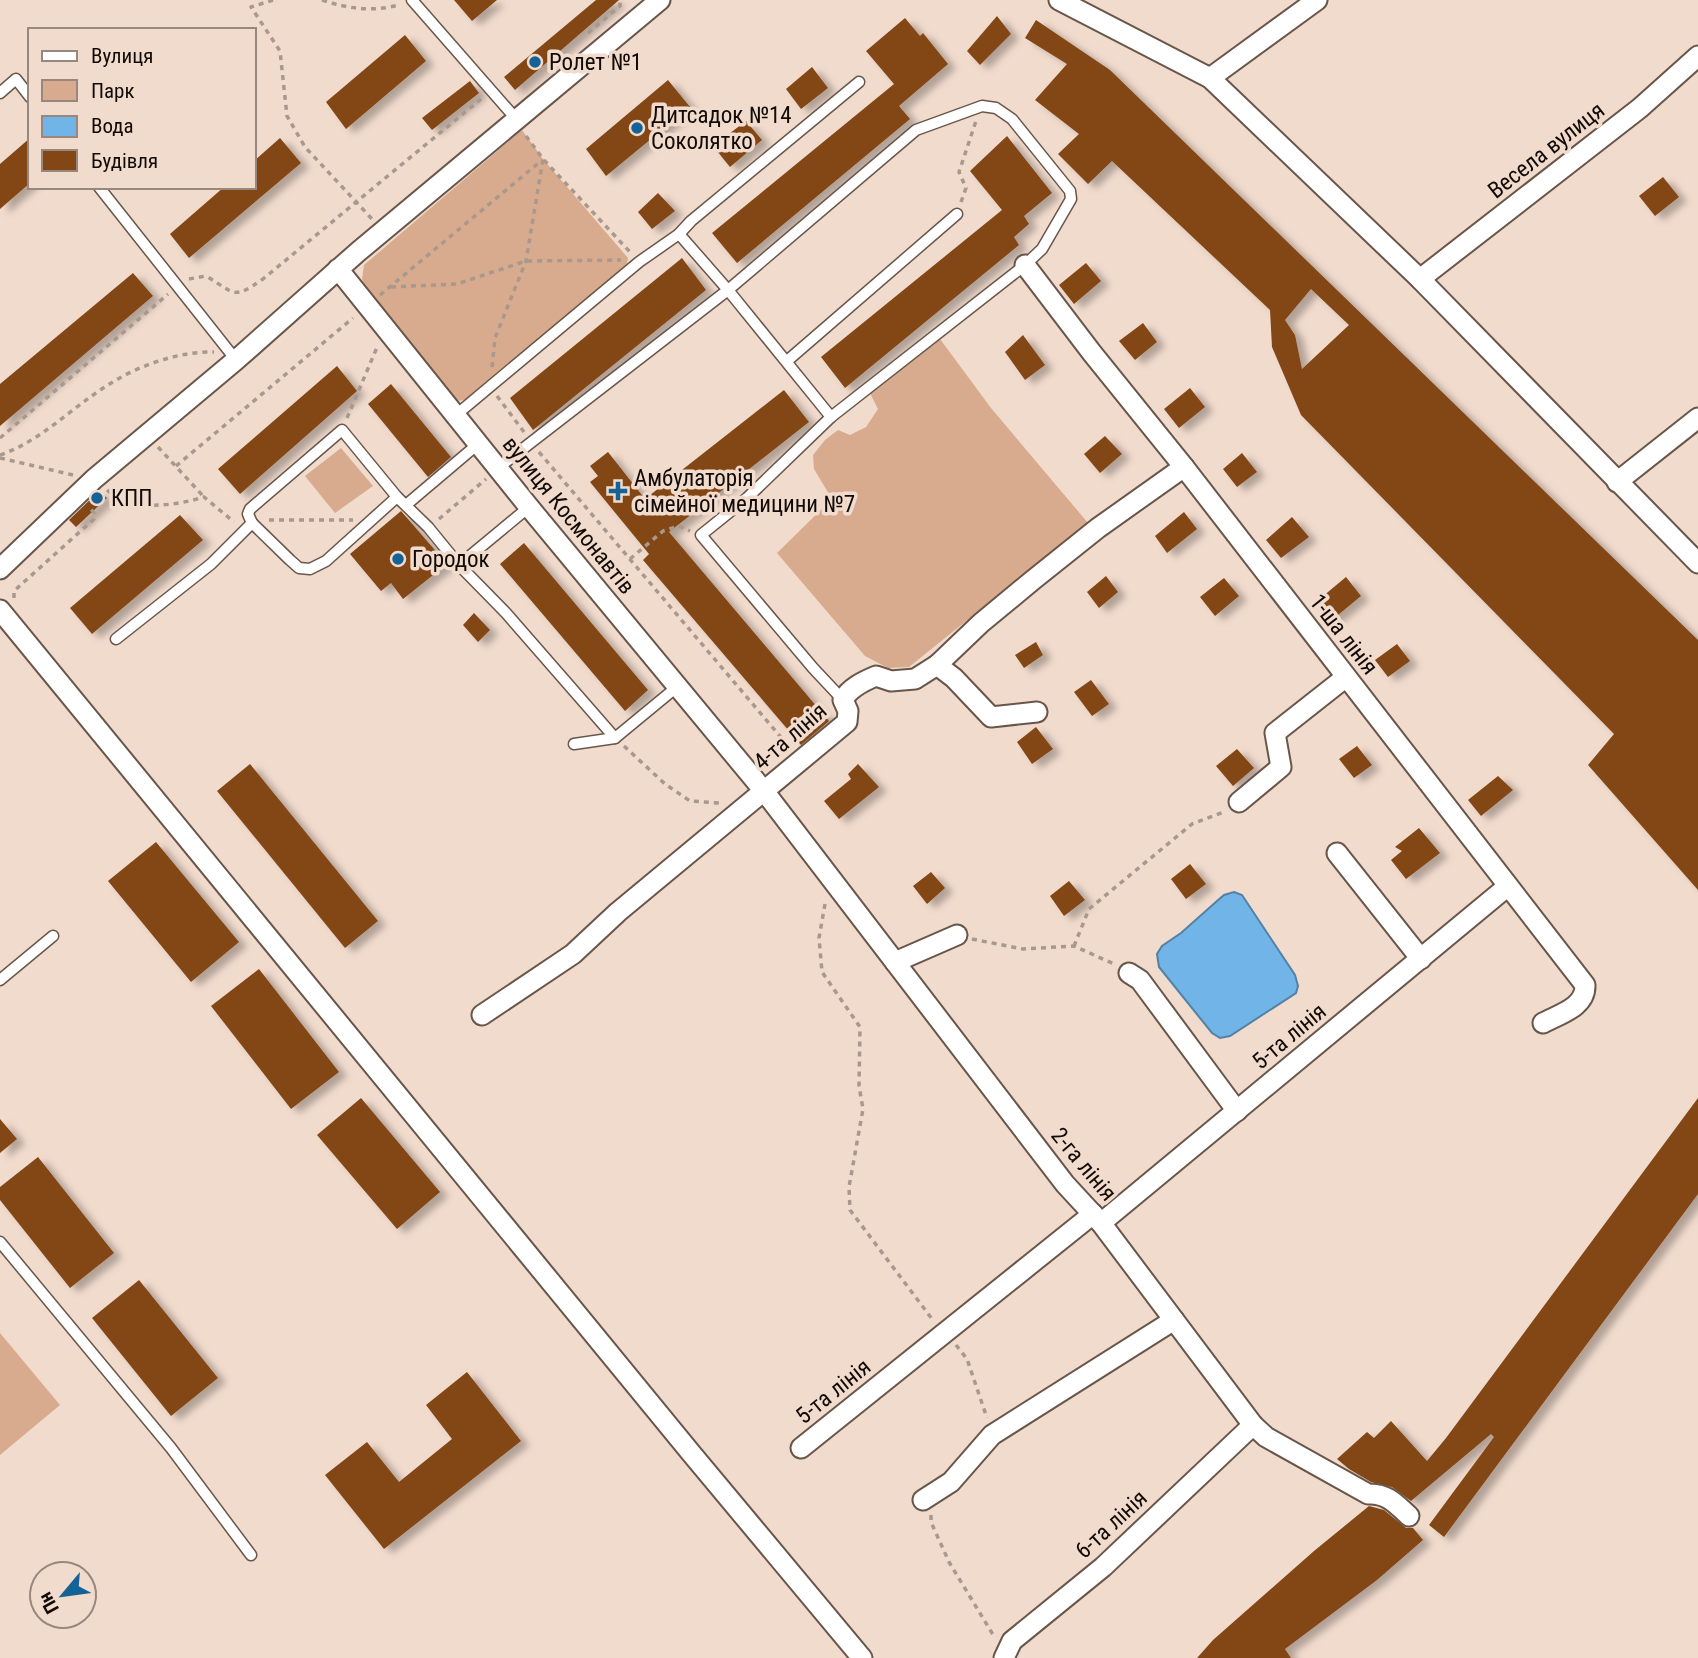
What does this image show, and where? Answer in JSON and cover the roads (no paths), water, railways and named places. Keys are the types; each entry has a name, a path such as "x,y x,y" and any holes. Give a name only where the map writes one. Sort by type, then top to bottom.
{"street":[{"path":"0,569 94,479 233,357 660,0"},
{"path":"1059,0 1210,78 1420,279 1698,563"},
{"path":"1210,78 1317,0"},
{"name":"Весела вулиця","path":"1420,279 1640,107 1698,55"},
{"name":"1-ша лінія","path":"1025,265 1585,985 1585,995 1581,1002 1543,1023"},
{"name":"вулиця Космонавтів","path":"338,269 529,507 764,791"},
{"path":"1617,482 1698,418"},
{"name":"4-та лінія","path":"482,1015 573,954 618,912 847,722 848,711 843,700 862,682 876,676 891,681 915,678 937,665 981,623 1033,580 1098,528 1184,467"},
{"path":"7,605 682,1442 862,1658"},
{"path":"937,665 954,678 990,717 1037,712"},
{"path":"1239,802 1281,766 1275,733 1346,677"},
{"name":"2-га лінія","path":"764,791 1253,1424 1266,1437 1368,1494 1390,1498 1409,1516"},
{"path":"1337,853 1421,959"},
{"name":"5-та лінія","path":"801,1448 945,1333 1237,1111 1508,886"},
{"path":"895,962 957,935"},
{"path":"1129,973 1140,981 1237,1111"},
{"path":"928,1497 951,1482 992,1435 1174,1320"},
{"name":"6-та лінія","path":"1004,1656 1012,1641 1103,1567 1253,1424"}],"lane":[{"path":"413,1 517,121"},
{"path":"0,93 16,79 28,94"},
{"path":"456,415 639,262 679,234 691,220 859,82"},
{"path":"498,468 728,290 916,130 982,106 996,108 1012,119 1070,191 1071,199 1047,239 1025,265 831,417 747,498 701,535 843,700"},
{"path":"101,189 233,357"},
{"path":"787,361 957,214"},
{"path":"679,234 831,417"},
{"path":"116,639 211,564 250,521 250,509 342,430 397,497 506,613 615,738"},
{"path":"406,505 478,444"},
{"path":"250,521 299,568 310,569 326,561 397,497"},
{"path":"459,565 529,507"},
{"path":"574,744 615,738 678,686"},
{"path":"0,980 53,936"},
{"path":"0,1242 171,1448 251,1555"}],"water":[{"path":"1234,892 1242,895 1295,975 1298,986 1296,993 1230,1036 1220,1038 1212,1033 1159,967 1157,954 1162,946 1224,895"}],"place":[{"name":"Ролет №1","path":"535,62"},
{"name":"Дитсадок №14 Соколятко","path":"637,128"},
{"name":"Амбулаторія сімейної медицини №7","path":"618,491"},
{"name":"КПП","path":"97,498"},
{"name":"Городок","path":"398,559"}]}
